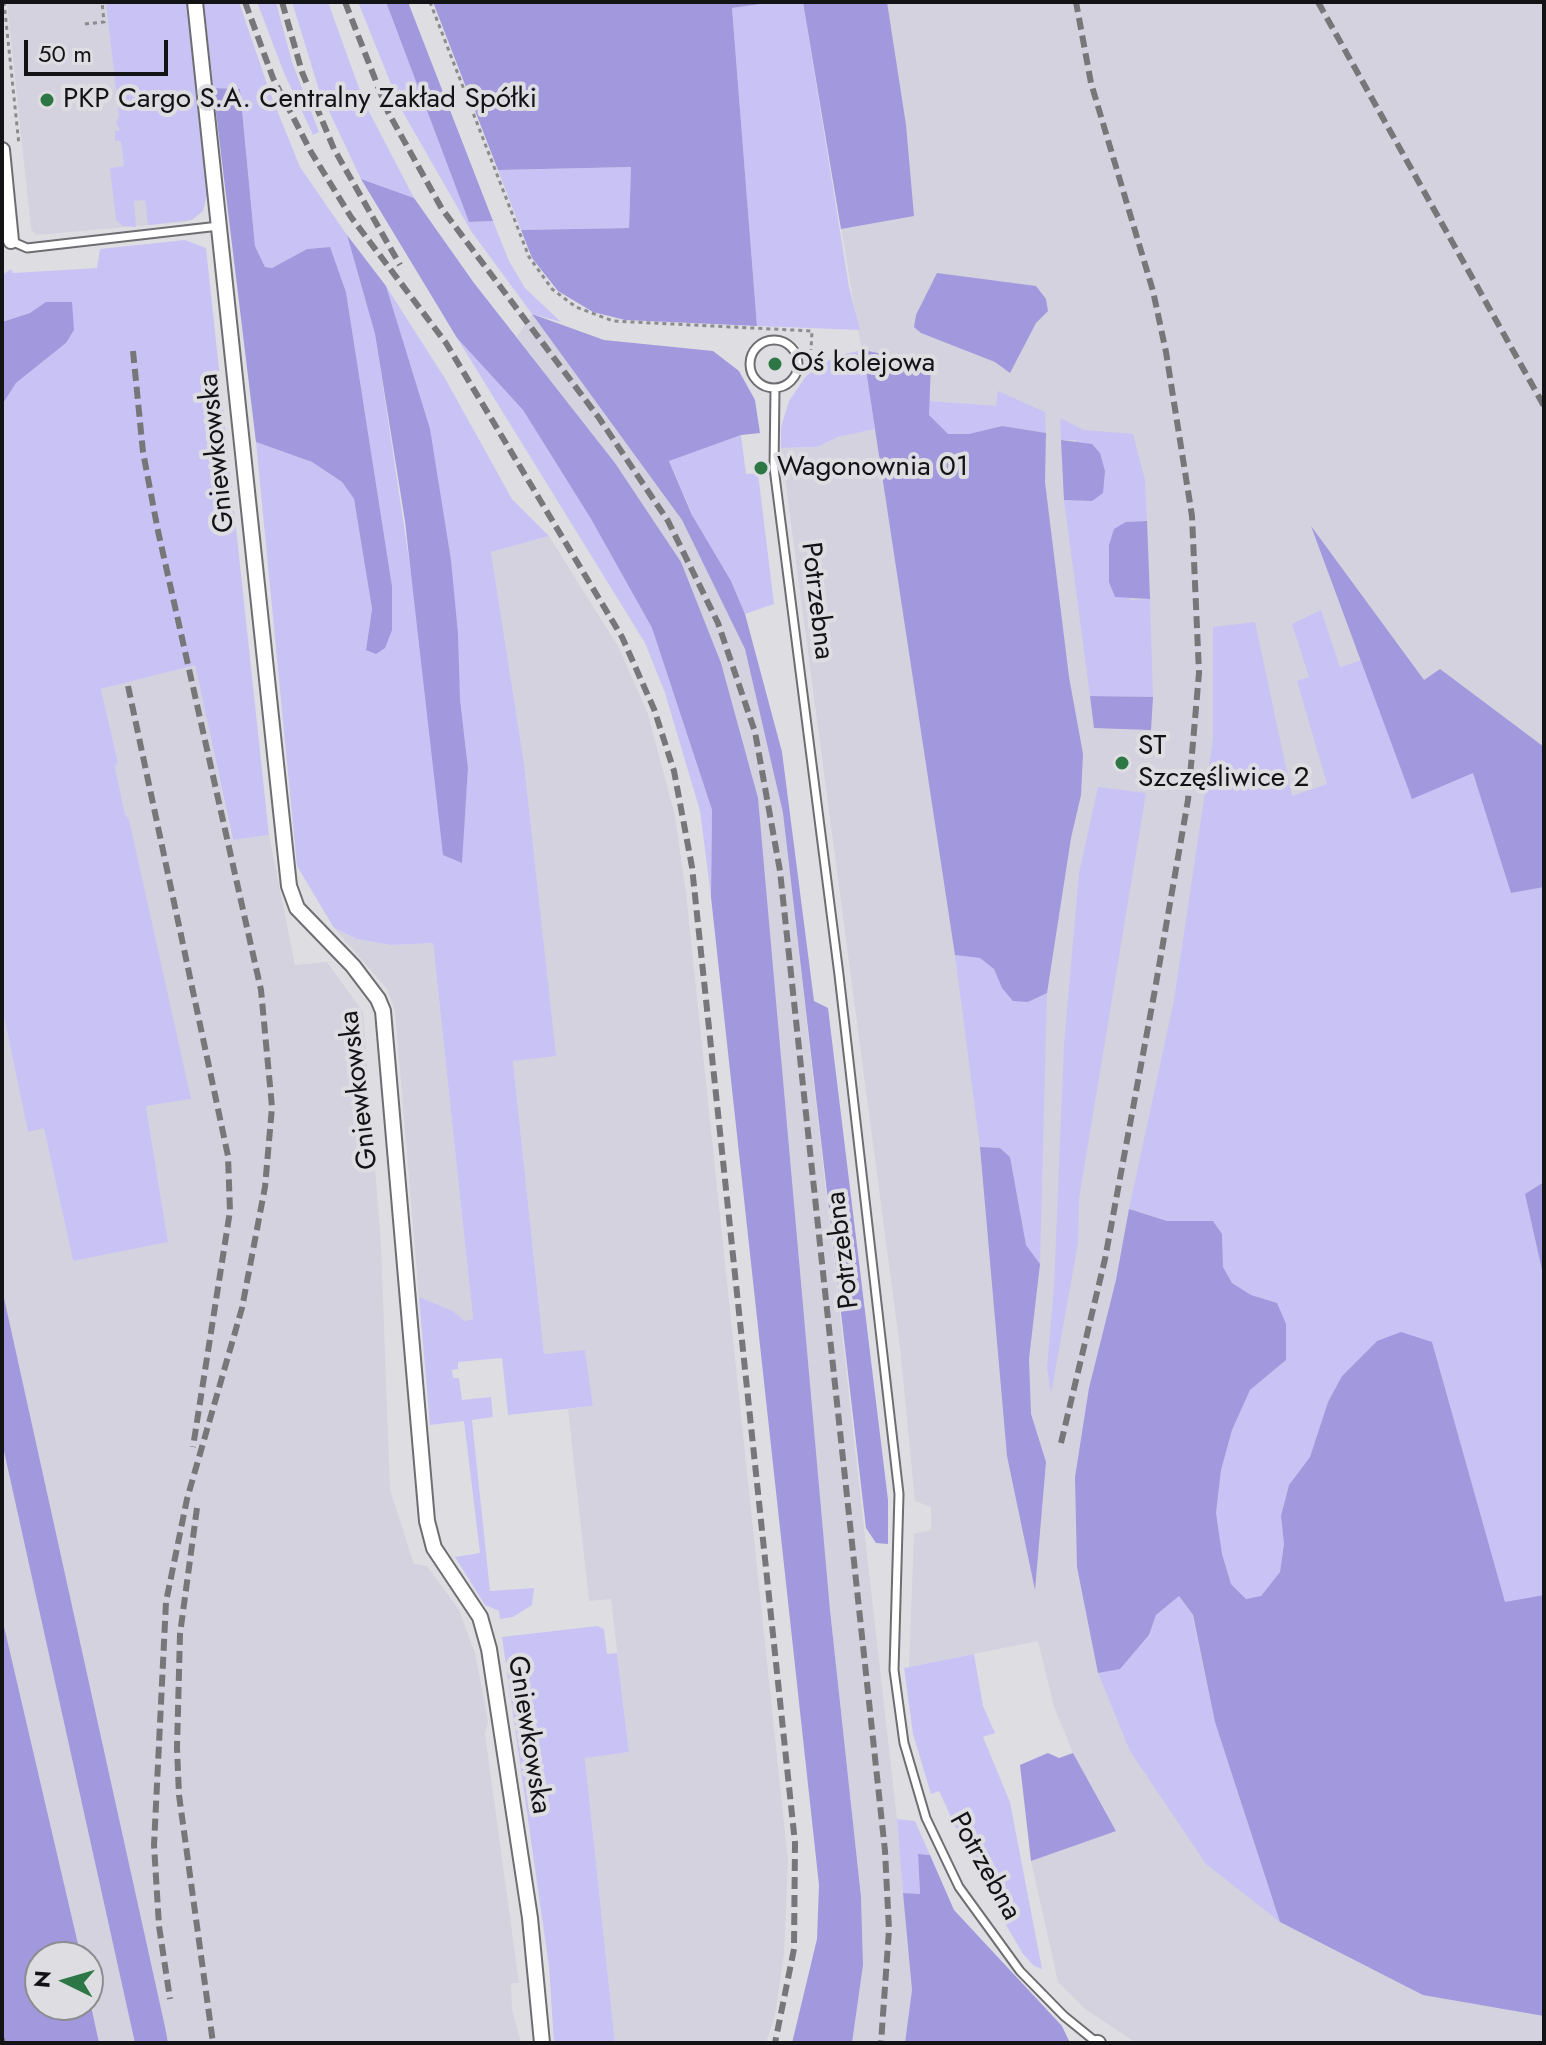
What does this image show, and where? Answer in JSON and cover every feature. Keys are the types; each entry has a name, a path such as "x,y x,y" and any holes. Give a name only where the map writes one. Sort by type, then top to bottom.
{"street":[{"name":"Gniewkowska","path":"195,2 289,886 297,908 353,966 378,999 383,1011 427,1521 434,1548 480,1617 489,1649 530,1918 542,2043"},
{"path":"2,150 11,241"}],"lane":[{"path":"11,241 30,248 219,226"},
{"path":"775,340 790,346 799,366 788,384 775,389 755,379 750,364 755,350 775,340"},
{"name":"Potrzebna","path":"775,389 774,468 839,975 899,1494 894,1670 904,1743 926,1818 959,1887 1020,1971 1064,2016 1097,2043"}],"path":[{"path":"4,2 20,156"},
{"path":"85,24 104,22 102,2"},
{"path":"430,2 526,248 552,289 576,307 613,321 812,331 811,350"}],"shaded area":[{"path":"7,2 183,2 200,214 185,222 36,235 31,229"},
{"path":"106,2 187,2 207,195 203,211 192,220 148,225 145,200 134,201 136,227 123,226 116,220 110,168 124,166 121,141 115,141 115,131 120,130 116,123 119,116"},
{"path":"204,2 239,2 300,167 347,235 375,334 418,619 461,863 468,768 451,560 429,429 386,286 446,380 512,499 549,536 491,552 524,763 556,1056 513,1061 544,1354 585,1350 593,1406 508,1415 502,1358 458,1362 458,1369 452,1370 453,1378 459,1378 462,1400 491,1397 493,1417 472,1420 490,1591 534,1588 532,1605 513,1617 500,1619 499,1611 485,1605 455,1557 480,1553 464,1421 430,1425 419,1297 453,1311 464,1321 473,1319 433,943 391,945 357,939 334,928 297,866 256,442 312,462 342,482 354,499 372,609 366,650 392,630 392,586 346,292 329,247 307,249 272,268 265,267 255,246 240,89 213,88"},
{"path":"257,2 276,2 292,62 319,132 313,135 284,73"},
{"path":"292,2 328,2 364,102 414,198 361,179 319,90"},
{"path":"358,2 386,2 469,222 493,221 509,261 525,288 561,322 532,314 471,231 401,109"},
{"path":"386,2 408,2 493,221 469,222"},
{"path":"433,2 775,2 732,8 757,326 625,320 593,312 558,291 532,258 521,230 629,228 631,167 498,170"},
{"path":"803,2 1544,2 1544,2043 1389,2043 1378,2040 1376,2043 1136,2043 1085,2009 1058,1982 1031,1861 1116,1830 1073,1753 1054,1707 1038,1641 909,1667 914,1534 931,1530 931,1507 915,1501 900,1348 781,448 817,447 838,437 875,429"},
{"path":"803,2 849,287 860,330 757,326 732,8"},
{"path":"803,2 887,2 906,125 914,216 841,229"},
{"path":"213,88 240,89 255,246 265,267 272,268 307,249 330,247 346,292 392,586 392,630 385,648 376,654 366,650 372,609 354,499 342,482 312,462 256,442"},
{"path":"631,167 629,228 521,230 498,170"},
{"path":"361,179 414,198 474,283 615,463 681,562 721,663 758,798 830,1610 861,1897 863,1965 852,2043 792,2043 817,1939 819,1885 711,897 712,810 652,628 591,519 523,410 457,338"},
{"path":"347,235 386,286 430,429 451,560 468,768 462,863 443,855 405,521 375,334"},
{"path":"185,240 206,248 269,835 233,840 195,665 101,689 118,762 115,767 125,814 129,819 191,1099 146,1106 168,1242 73,1261 44,1128 28,1132 2,1007 2,405 16,383 66,343 30,313 2,322 2,275 11,269 13,273 97,268 100,249"},
{"path":"937,273 1036,286 1046,299 1048,311 1036,323 1010,373 995,362 921,333 914,327 916,315"},
{"path":"46,302 72,302 74,330 66,343 16,383 2,405 2,322 30,313"},
{"path":"532,314 682,520 745,649 783,813 897,1819 912,1990 905,2043 852,2043 863,1965 861,1897 830,1610 783,1091 681,562 615,463 517,337"},
{"path":"532,314 604,340 713,351 739,371 755,400 760,433 741,435 669,461 692,515 731,581 745,614 782,752 814,1001 828,1008 888,1500 888,1544 876,1543 866,1528 783,813 745,649 682,520"},
{"path":"457,338 523,410 591,519 652,628 712,810 711,897 700,811 665,693 645,643"},
{"path":"863,350 875,429 838,437 817,447 781,448 781,427 789,401 806,376 835,356"},
{"path":"863,350 931,364 929,415 948,434 969,434 1002,426 1046,433 1045,482 1069,677 1083,754 1081,795 1071,838 1047,993 1028,1002 1013,1001 1002,988 994,969 980,958 955,955"},
{"path":"998,391 1045,412 1046,433 1002,426 969,434 948,435 929,415 929,401 996,406"},
{"path":"1060,418 1084,430 1133,434 1145,480 1147,521 1126,522 1130,600 1150,599 1153,697 1090,696 1064,500 1091,501 1076,440 1061,440"},
{"path":"741,435 746,474 758,473 774,604 745,614 731,581 695,521 669,460"},
{"path":"1061,440 1092,444 1100,453 1105,471 1103,493 1092,501 1064,500"},
{"path":"1147,521 1150,599 1115,597 1109,582 1109,545 1114,529 1126,522"},
{"path":"1311,526 1424,680 1440,669 1544,747 1544,887 1511,893 1473,773 1412,799"},
{"path":"549,536 619,648 648,714 675,816 686,893 788,1861 784,1954 775,2015 766,2043 615,2043 585,1757 629,1752 611,1599 589,1601 568,1409 593,1406 585,1351 544,1354 513,1061 555,1055 524,763 491,552"},
{"path":"1321,610 1340,667 1362,660 1412,798 1473,772 1511,893 1544,887 1544,1182 1525,1194 1544,1279 1544,1595 1505,1603 1432,1342 1377,1341 1342,1376 1328,1402 1310,1457 1289,1485 1281,1516 1284,1544 1280,1572 1261,1596 1246,1599 1231,1584 1222,1554 1216,1513 1221,1470 1232,1430 1250,1390 1286,1360 1277,1303 1251,1295 1232,1283 1223,1267 1222,1234 1213,1221 1167,1221 1129,1209 1174,1000 1213,739 1213,627 1255,622 1292,796 1327,784 1297,681 1309,677 1292,624"},
{"path":"195,664 232,840 269,835 295,965 327,962 363,1012 381,1245 390,1490 414,1564 427,1566 459,1610 475,1653 488,1721 485,1734 519,1983 511,1983 512,2009 521,2043 2,2043 2,1007 28,1131 44,1127 73,1261 168,1242 146,1106 190,1099 129,819 125,814 115,767 118,761 101,689"},
{"path":"1090,696 1153,697 1151,730 1094,728"},
{"path":"1098,787 1146,793 1079,1199 1078,1243 1051,1394 1047,1367 1054,1287 1064,1044 1079,873"},
{"path":"334,928 357,939 391,945 433,943 473,1319 464,1322 453,1311 419,1297 395,1011 387,989"},
{"path":"955,955 980,958 994,969 1002,988 1028,1002 1047,993 1040,1264 1026,1245 1010,1157 1000,1148 980,1147"},
{"path":"980,1147 1000,1148 1010,1157 1026,1245 1040,1264 1029,1359 1031,1414 1046,1462 1035,1590 1007,1456"},
{"path":"1544,1182 1544,1279 1525,1194"},
{"path":"1129,1209 1167,1221 1213,1221 1222,1234 1223,1267 1232,1283 1251,1295 1277,1303 1286,1324 1286,1360 1250,1390 1232,1430 1221,1470 1216,1513 1222,1554 1231,1584 1246,1599 1261,1596 1280,1572 1284,1544 1281,1516 1289,1485 1310,1457 1328,1402 1342,1376 1377,1341 1401,1332 1432,1342 1505,1602 1544,1595 1544,2016 1423,1995 1280,1922 1215,1722 1193,1615 1179,1596 1156,1615 1149,1635 1120,1669 1098,1673 1077,1567 1075,1477 1089,1388 1116,1280"},
{"path":"2,1289 168,2043 135,2043 2,1442"},
{"path":"1179,1596 1192,1615 1215,1722 1280,1922 1206,1864 1130,1751 1098,1673 1120,1668 1149,1636 1156,1615"},
{"path":"2,1618 77,1941 24,1941 24,2021 94,2021 99,2043 2,2043"},
{"path":"597,1626 604,1629 607,1654 617,1653 629,1752 585,1758 615,2043 554,2043 549,1967 502,1637"},
{"path":"974,1654 983,1706 995,1733 983,1737 1010,1802 1042,1969 1034,1966 1023,1954 981,1882 939,1791 931,1794 913,1734 904,1668"},
{"path":"1048,1753 1059,1758 1073,1753 1116,1831 1031,1861 1020,1765"},
{"path":"897,1819 915,1821 930,1855 918,1854 920,1895 903,1893"},
{"path":"918,1854 930,1855 954,1910 1062,2026 1070,2043 905,2043 912,1990 903,1893 920,1894"}],"railway":[{"path":"245,2 273,78 311,152 351,217 446,343 622,637 654,709 674,771 692,867 795,1843 794,1949 775,2043"},
{"path":"282,2 302,72 334,149 400,265"},
{"path":"345,2 388,112 442,209 599,418 668,521 718,623 755,732 780,871 885,1851 889,1930 881,2043"},
{"path":"1061,1443 1105,1259 1154,995 1188,800 1199,673 1192,516 1166,352 1153,291 1091,83 1076,2"},
{"path":"1318,2 1544,406"},
{"path":"133,351 143,452 158,531 261,990 272,1107 265,1187 242,1308 187,1499 166,1602 154,1845 159,1926 170,1999"},
{"path":"128,686 228,1156 230,1211 193,1447"},
{"path":"197,1508 180,1634 177,1748 179,1795 213,2043"},
{"path":"2,2039 3,2043"}],"place":[{"name":"PKP Cargo S.A. Centralny Zakład Spółki","path":"47,100"},
{"name":"Oś kolejowa","path":"775,364"},
{"name":"Wagonownia 01","path":"761,468"},
{"name":"ST Szczęśliwice 2","path":"1122,763"}]}
